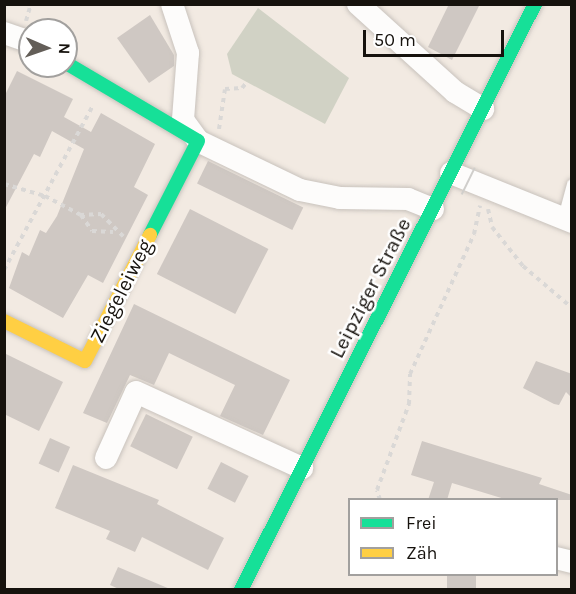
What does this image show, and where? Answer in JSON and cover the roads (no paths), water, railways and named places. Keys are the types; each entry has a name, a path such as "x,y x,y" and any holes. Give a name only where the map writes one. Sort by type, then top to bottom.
{"street":[{"path":"172,4 188,53 183,120 206,146"},
{"path":"358,4 455,92 483,109"},
{"name":"Leipziger Straße","path":"241,590 535,4"},
{"path":"78,70 206,146 300,190 340,198 408,199 433,209"},
{"path":"138,106 183,97"},
{"name":"Ziegeleiweg","path":"4,321 85,361 143,247 206,146"},
{"path":"451,173 567,220"},
{"path":"106,458 136,392 302,468"}],"lane":[{"path":"567,220 572,184"}],"tram line":[{"path":"462,194 474,169"}]}
